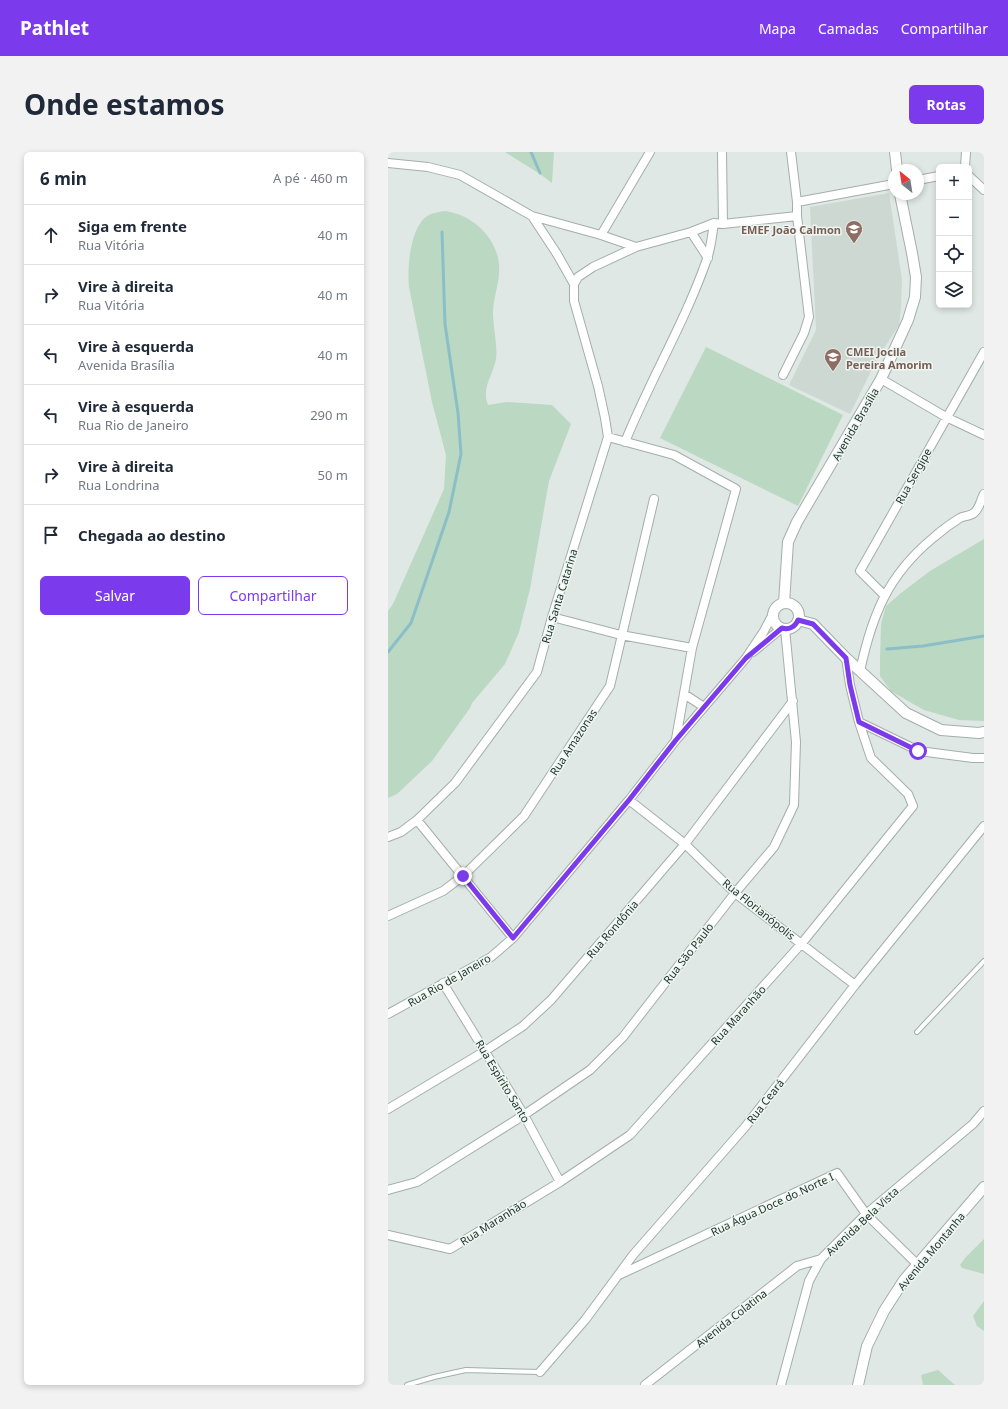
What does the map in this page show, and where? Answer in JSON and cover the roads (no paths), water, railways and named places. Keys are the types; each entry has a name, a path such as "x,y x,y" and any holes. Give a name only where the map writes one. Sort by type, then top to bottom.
{"street":[{"path":"601,235 650,152"},
{"path":"722,152 723,224"},
{"path":"783,375 804,333 808,317 796,216 791,152"},
{"path":"895,152 896,164"},
{"path":"965,164 966,152"},
{"path":"388,163 428,167 460,175 532,216 636,246"},
{"path":"924,179 936,177"},
{"path":"972,179 984,190"},
{"path":"796,202 888,185"},
{"name":"Avenida Brasília","path":"784,603 788,542 798,522 881,379 908,320 915,297 916,277 901,200"},
{"path":"532,216 557,254 574,284 574,301 598,386 608,437 625,442 634,418 678,328 708,258 714,223"},
{"path":"574,284 586,271 636,246 691,232 714,223 723,224 796,216"},
{"path":"691,232 708,258"},
{"name":"Rua Sergipe","path":"884,595 860,571 984,352"},
{"path":"881,379 946,417 984,435"},
{"name":"Rua Santa Catarina","path":"388,837 401,832 417,820 455,783 537,672 552,617 608,437"},
{"name":"Rua Rio de Janeiro","path":"625,442 674,456 736,488 692,648 676,740"},
{"path":"860,671 871,626 884,595 898,573 916,552 949,525 962,517 973,514 979,507 984,494"},
{"name":"Rua Amazonas","path":"388,916 443,891 463,876 524,816 610,686 654,499"},
{"path":"784,603 796,608 799,616 793,627 783,628 775,622 774,612 778,606 784,603"},
{"name":"Rua Rio de Janeiro","path":"388,1014 491,957 513,938 629,800 676,740 746,658 764,631 774,612"},
{"path":"552,617 621,635 692,648"},
{"path":"798,620 813,624 846,658 906,713 941,730 979,733 984,732"},
{"name":"Rua Rio de Janeiro","path":"746,658 783,628"},
{"name":"Rua São Paulo","path":"388,1190 417,1182 524,1115 590,1070 623,1037 735,893 774,847 794,805 796,742 783,628"},
{"path":"846,658 850,685 859,722 918,751 984,758"},
{"path":"684,694 704,707"},
{"name":"Rua Rondônia","path":"388,1109 485,1051 523,1026 551,1000 685,844 792,701"},
{"name":"Rua Maranhão","path":"388,1235 450,1249 560,1182 630,1135 802,943 913,806 908,794 871,758 859,722"},
{"name":"Rua Florianópolis","path":"629,800 685,844 735,893 855,985"},
{"path":"417,820 513,938"},
{"name":"Rua Ceará","path":"540,1372 585,1320 633,1255 745,1127 855,985 984,826"},
{"name":"Rua Espírito Santo","path":"443,983 524,1115 560,1182"},
{"name":"Avenida Bela Vista","path":"779,1384 809,1281 821,1259 866,1214 973,1124 984,1111"},
{"name":"Rua Água Doce do Norte I","path":"618,1276 837,1173 866,1214 918,1265"},
{"name":"Avenida Montanha","path":"858,1385 867,1346 884,1311 904,1280 984,1187"},
{"name":"Avenida Colatina","path":"645,1385 797,1266 821,1259"}],"lane":[{"path":"917,1032 984,961"},
{"path":"407,1385 466,1370 540,1372"}],"waterway":[{"path":"531,152 540,173"},
{"path":"388,652 411,623 449,512 461,454 458,413 445,324 442,232"},
{"path":"887,649 923,646 984,636"}],"place":[{"name":"EMEF João Calmon","path":"854,244"},
{"name":"CMEI Jocila Pereira Amorim","path":"833,372"}]}
